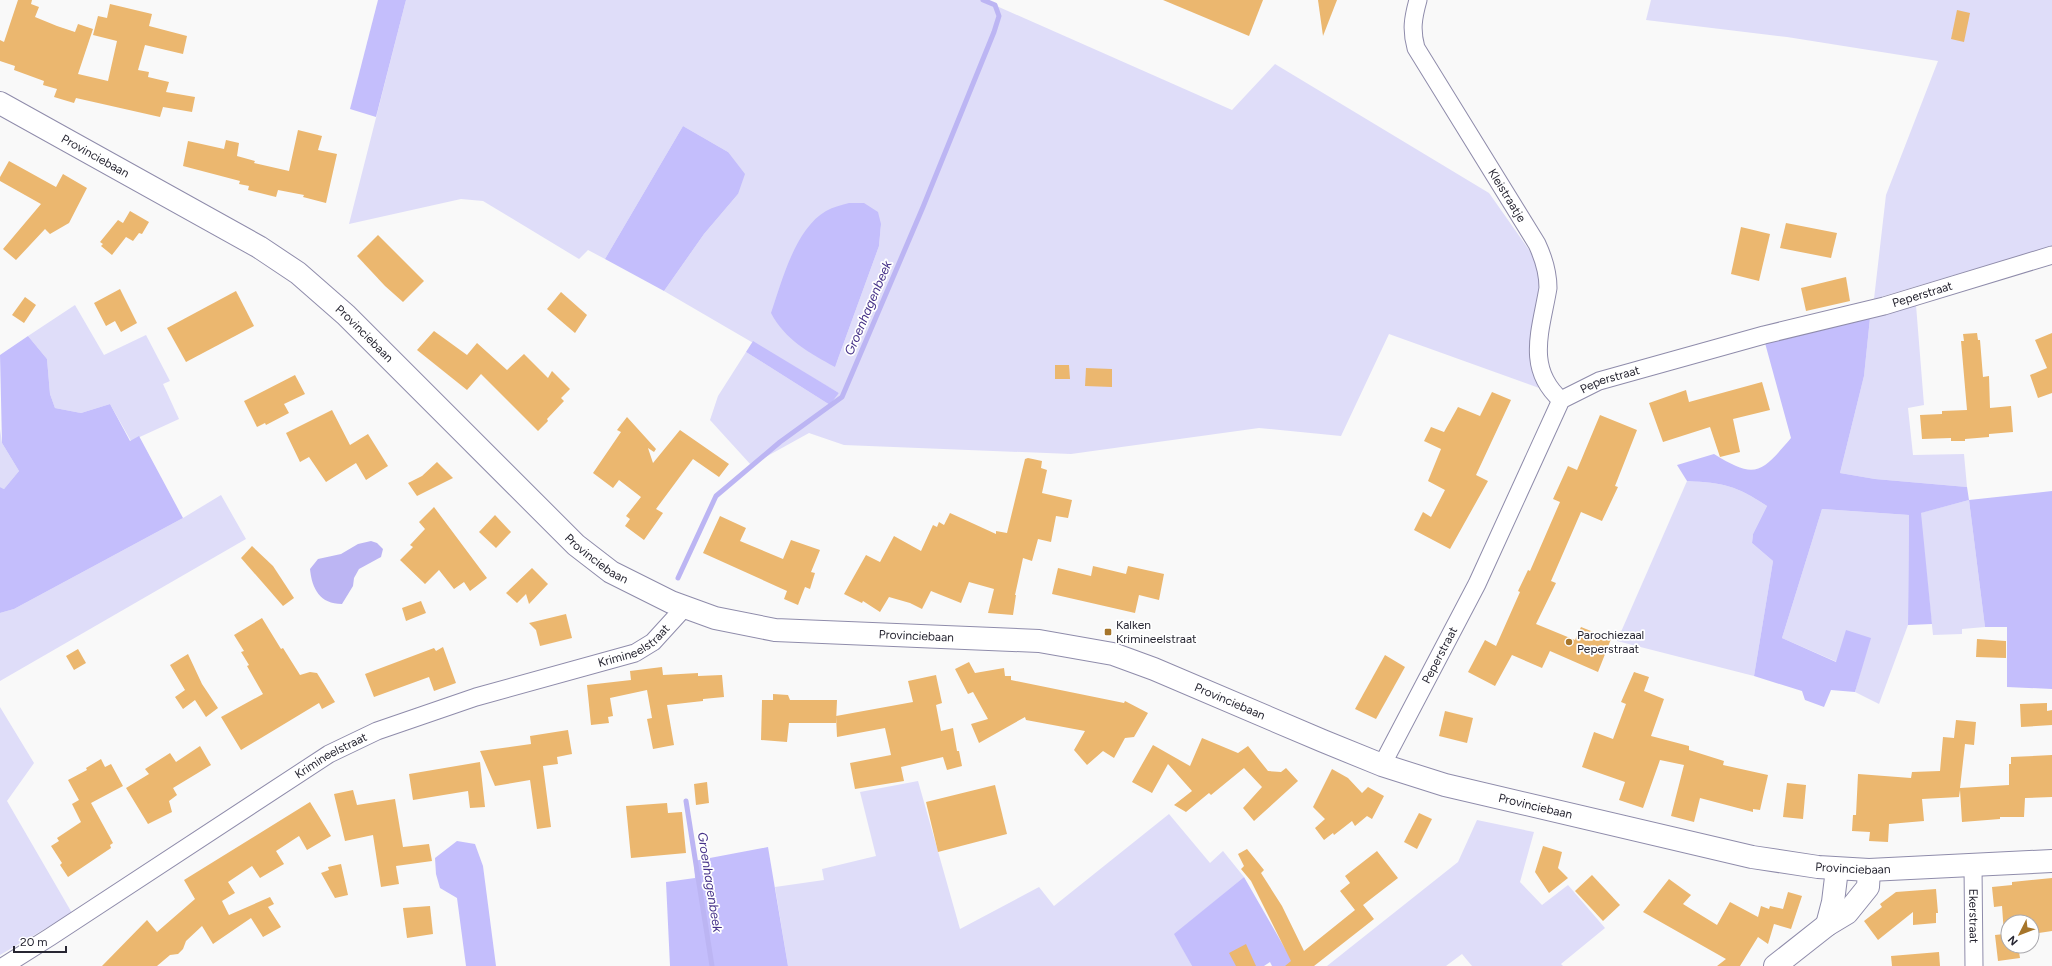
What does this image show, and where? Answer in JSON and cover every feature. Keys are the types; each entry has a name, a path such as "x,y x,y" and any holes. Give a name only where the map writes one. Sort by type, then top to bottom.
{"main road":[{"name":"Provinciebaan","path":"0,103 259,247 298,274 346,315 576,544 611,572 684,608 715,618 775,630 1039,641 1106,653 1154,669 1323,742 1382,765 1445,785 1752,857 1837,869 1869,870 2052,861"},
{"path":"1827,925 1834,902 1837,869"},
{"path":"1775,966 1827,925 1847,913 1868,887 1869,870"}],"street":[{"name":"Kleistraatje","path":"1418,0 1412,21 1412,33 1416,48 1537,244 1545,263 1548,288 1538,352 1539,366 1543,378 1561,400"},
{"name":"Peperstraat","path":"1382,765 1477,584 1561,400 1599,381 1764,335 1884,306 2052,255"},
{"name":"Krimineelstraat","path":"4,966 50,938 329,754 377,731 476,697 635,653 653,642 684,608"},
{"name":"Ekerstraat","path":"1973,866 1974,966"}],"shaded area":[{"path":"378,0 406,0 376,117 350,109"},
{"path":"406,0 983,0 1232,110 1275,64 1489,193 1534,257 1542,288 1536,373 1539,388 1389,334 1341,436 1259,428 1071,454 844,445 809,433 751,465 710,420 718,396 746,352 830,405 839,393 664,291 704,234 738,194 728,152 683,126 605,259 588,250 579,259 483,201 461,199 349,224","holes":["881,224 879,246 835,367"]},
{"path":"1651,0 2052,0 2052,246 1874,299 1886,195 1938,61 1787,37 1646,20"},
{"path":"683,126 728,152 745,174 738,194 704,234 664,291 605,259"},
{"path":"849,203 864,203 878,212 881,224 879,246 835,367 799,345 783,331 771,313 785,271 806,230 815,219 826,211"},
{"path":"75,305 104,355 146,335 170,381 163,384 179,419 131,441 110,404 81,413 55,408 50,394 47,359 28,336"},
{"path":"1916,305 1924,405 1908,408 1913,455 1964,454 1967,487 1875,479 1840,473 1864,376 1870,318"},
{"path":"1870,318 1864,376 1840,473 1875,479 1967,487 1969,500 1921,513 1932,624 1908,625 1909,515 1822,509 1782,638 1836,662 1846,630 1871,638 1855,692 1831,690 1824,707 1805,700 1802,691 1754,676 1773,561 1752,543 1753,534 1767,506 1729,486 1687,481 1677,465 1714,454 1728,462 1749,470 1757,469 1765,465 1791,438 1765,343"},
{"path":"28,336 47,359 50,394 55,408 81,413 110,404 130,441 139,436 183,518 14,609 0,613 0,487 4,489 19,471 2,443 0,355"},
{"path":"753,341 839,393 830,405 746,352"},
{"path":"0,429 2,443 19,471 4,489 0,487"},
{"path":"1687,481 1729,486 1767,506 1753,534 1752,543 1773,561 1754,676 1617,641"},
{"path":"2052,491 2052,689 2007,687 2007,627 1985,627 1969,500"},
{"path":"221,495 246,539 0,681 0,613 14,609 183,518"},
{"path":"1969,500 1985,627 1962,629 1962,634 1933,635 1920,513"},
{"path":"1822,509 1909,515 1908,625 1879,704 1855,692 1870,638 1837,662 1782,638"},
{"path":"371,541 377,543 383,549 381,557 359,569 354,578 353,586 342,604 328,601 318,594 313,583 310,569 318,559 341,554 358,544"},
{"path":"0,707 34,763 7,801 72,913 0,955"},
{"path":"918,781 960,929 1039,887 1054,906 1169,814 1210,863 1223,851 1244,877 1175,934 1192,966 788,966 775,887 824,880 822,869 876,856 860,792"},
{"path":"1477,820 1534,832 1520,882 1542,905 1568,885 1605,928 1561,964 1563,966 1472,966 1462,954 1446,966 1327,966 1458,862"},
{"path":"457,841 475,844 483,866 496,966 466,966 457,898 440,888 436,874 435,858"},
{"path":"768,847 788,966 670,966 666,882 695,878 694,861"},
{"path":"1244,877 1295,966 1272,966 1270,962 1264,966 1192,966 1174,934"}],"building":[{"path":"18,0 32,0 31,4 39,7 35,17 57,26 75,32 78,24 93,29 78,74 108,81 117,41 93,35 98,16 107,18 110,4 152,14 149,26 187,36 183,54 145,45 138,70 149,72 148,77 169,82 166,92 195,97 192,112 163,107 160,117 76,98 74,103 54,97 57,89 43,85 44,81 14,70 15,66 0,61 0,40 4,42"},
{"path":"1163,0 1263,0 1249,36"},
{"path":"1318,0 1337,0 1323,36"},
{"path":"1957,10 1970,13 1964,42 1951,39"},
{"path":"298,130 322,136 318,150 337,154 326,203 303,197 304,195 278,190 276,197 248,190 249,186 239,184 240,181 183,166 188,141 224,149 226,140 239,143 237,156 255,161 254,163 289,171"},
{"path":"9,161 56,187 63,174 87,188 69,223 50,234 45,229 16,260 3,249 41,204 0,181 0,177"},
{"path":"130,211 149,222 142,234 139,233 133,241 126,237 112,255 101,246 103,244 100,242 118,220 123,223"},
{"path":"1786,223 1837,233 1831,258 1780,248"},
{"path":"1741,227 1770,234 1759,281 1731,274"},
{"path":"378,235 424,281 403,302 385,286 357,256"},
{"path":"1846,277 1850,301 1806,311 1801,288"},
{"path":"120,289 137,323 121,332 115,321 106,326 94,303"},
{"path":"236,291 254,326 186,362 167,328"},
{"path":"561,292 587,315 575,333 547,309"},
{"path":"25,297 36,305 24,323 12,315"},
{"path":"434,331 467,355 477,343 507,370 524,354 548,378 552,371 570,389 561,398 564,401 538,431 481,374 467,390 417,350"},
{"path":"1977,333 1978,340 1980,340 1983,377 1989,376 1990,408 2011,406 2013,432 1989,434 1989,437 1965,439 1965,441 1951,441 1951,438 1922,439 1920,415 1942,414 1942,411 1967,410 1961,341 1964,341 1963,334"},
{"path":"2052,333 2052,393 2038,398 2030,375 2047,368 2035,340"},
{"path":"1055,365 1069,365 1070,379 1055,379"},
{"path":"1086,368 1112,369 1112,387 1085,386"},
{"path":"295,375 305,394 284,404 289,413 266,425 265,423 257,427 244,401"},
{"path":"1762,382 1770,410 1733,419 1740,452 1720,457 1710,427 1663,442 1649,403 1686,390 1689,402"},
{"path":"1492,392 1511,400 1476,475 1488,481 1450,549 1414,530 1423,512 1431,517 1445,490 1428,481 1441,449 1424,441 1431,427 1444,432 1458,407 1480,416"},
{"path":"332,410 350,445 368,434 388,466 366,480 356,463 326,482 309,457 300,462 286,433"},
{"path":"1600,415 1637,430 1615,486 1618,487 1602,521 1581,512 1551,581 1556,583 1536,624 1575,640 1581,627 1611,639 1598,672 1550,651 1542,668 1512,655 1495,686 1468,672 1485,640 1496,646 1520,592 1518,591 1528,570 1530,571 1560,502 1553,499 1568,466 1577,470"},
{"path":"627,417 656,449 654,452 648,448 653,463 680,430 729,464 719,477 693,459 656,509 663,513 644,540 625,526 630,519 626,516 641,497 619,480 613,488 593,473 621,432 617,430"},
{"path":"1028,458 1042,461 1041,468 1047,470 1042,493 1072,500 1068,518 1056,516 1051,542 1038,539 1032,561 1023,558 1015,595 1013,615 988,613 994,589 969,582 961,603 931,591 922,609 910,603 889,597 880,612 863,601 862,603 844,594 866,555 880,562 894,536 921,551 933,525 937,527 939,522 944,525 950,513 996,534 996,531 1007,533 1025,459"},
{"path":"437,462 453,478 417,496 408,483 422,476"},
{"path":"434,507 487,578 470,591 464,582 454,589 439,570 425,584 400,560 413,547 410,545 425,529 419,522"},
{"path":"495,515 511,532 496,548 479,532"},
{"path":"720,516 746,528 740,541 783,559 791,540 820,550 811,572 815,573 810,589 805,587 798,605 784,599 787,591 703,553"},
{"path":"252,546 273,566 294,598 283,606 241,558"},
{"path":"1093,566 1126,574 1128,566 1164,574 1159,600 1139,595 1135,613 1052,594 1058,568 1091,576"},
{"path":"532,568 548,584 529,604 526,594 517,603 506,593"},
{"path":"421,601 426,613 406,621 402,608"},
{"path":"566,614 572,638 540,646 536,630 529,623"},
{"path":"262,618 281,649 283,648 300,675 310,672 317,673 335,702 322,709 319,703 241,750 221,717 263,694 247,666 249,665 241,652 244,651 234,635"},
{"path":"1977,639 2006,641 2006,658 1976,657"},
{"path":"443,647 456,683 434,691 429,677 374,697 365,674 434,648 436,651"},
{"path":"78,649 86,663 74,670 66,656"},
{"path":"188,654 202,684 218,708 206,717 195,700 183,709 175,697 185,690 170,665"},
{"path":"1385,655 1405,667 1376,719 1355,709"},
{"path":"969,662 975,673 1004,668 1005,676 1011,676 1011,680 1124,703 1125,701 1148,713 1134,737 1125,738 1114,758 1103,751 1087,765 1074,750 1085,731 1026,720 1025,717 979,743 971,724 988,719 973,692 968,694 955,669"},
{"path":"662,667 663,675 698,673 698,676 722,675 724,697 667,705 674,745 653,749 647,719 652,718 647,690 610,698 613,716 608,717 609,723 591,725 587,685 631,680 630,671"},
{"path":"1634,672 1649,677 1644,691 1664,699 1651,736 1689,746 1689,750 1724,761 1723,765 1768,775 1760,810 1753,809 1753,812 1700,798 1694,822 1671,816 1684,765 1660,760 1643,808 1619,800 1625,782 1582,767 1594,732 1613,739 1626,704 1621,702"},
{"path":"936,675 942,703 936,705 941,731 953,728 957,751 959,751 962,766 947,770 943,757 901,767 904,781 855,789 850,763 891,755 885,728 837,737 836,716 913,702 908,681"},
{"path":"773,694 788,695 790,700 837,700 836,723 789,723 787,742 761,740 762,700 773,700"},
{"path":"2047,703 2047,711 2052,710 2052,725 2021,727 2020,704"},
{"path":"1445,711 1473,718 1467,743 1439,736"},
{"path":"1956,720 1976,722 1974,745 1965,744 1960,788 2009,785 2009,764 2011,764 2011,757 2052,755 2052,797 2025,798 2024,817 2000,817 2000,819 1962,822 1960,790 1959,797 1922,799 1924,821 1889,824 1888,842 1869,841 1870,832 1852,831 1853,815 1856,815 1858,774 1911,778 1912,772 1940,771 1943,737 1954,738"},
{"path":"568,730 572,754 557,757 558,764 543,766 551,827 537,829 530,780 495,786 480,751 531,744 530,736"},
{"path":"1202,738 1238,753 1248,746 1268,771 1281,772 1286,768 1298,781 1254,821 1243,808 1262,787 1244,768 1211,795 1209,793 1186,812 1174,805 1192,791 1168,764 1152,793 1132,782 1153,745 1190,766"},
{"path":"200,746 211,765 173,788 177,795 169,801 172,812 148,824 126,788 149,774 145,769 170,753 176,762"},
{"path":"101,759 105,767 111,764 123,786 91,803 113,843 110,845 111,848 68,877 60,865 62,863 51,846 59,841 57,838 81,822 72,804 79,800 68,780 87,770 86,768"},
{"path":"480,762 485,807 470,808 468,791 413,800 409,774"},
{"path":"1332,769 1348,778 1362,793 1368,787 1384,796 1372,819 1367,816 1355,826 1352,821 1334,835 1333,833 1324,840 1315,828 1325,819 1313,807"},
{"path":"707,782 709,803 696,805 694,784"},
{"path":"1787,783 1806,785 1803,819 1783,817"},
{"path":"995,785 1007,834 938,852 926,802"},
{"path":"353,790 357,805 395,799 403,847 429,844 432,861 396,866 399,884 381,887 373,835 345,841 334,794"},
{"path":"310,802 331,836 307,850 299,836 276,851 284,864 260,878 252,866 228,882 235,893 222,901 229,915 270,897 274,904 268,907 281,927 263,937 251,918 213,944 202,926 186,941 183,949 178,954 170,955 157,966 102,966 147,920 157,932 195,899 184,880"},
{"path":"667,803 668,813 682,812 686,853 631,858 626,806"},
{"path":"1419,813 1432,819 1417,849 1404,842"},
{"path":"1543,846 1562,852 1558,868 1568,878 1549,893 1535,872"},
{"path":"1247,849 1264,870 1261,873 1282,906 1304,951 1355,910 1340,891 1350,883 1345,876 1377,851 1398,878 1363,905 1374,919 1314,966 1285,966 1291,961 1251,881 1241,869 1244,866 1238,854"},
{"path":"341,864 348,895 335,898 321,873 329,870 328,867"},
{"path":"1592,875 1620,905 1603,921 1575,891"},
{"path":"2052,878 2052,931 2040,933 2040,914 2003,914 2002,906 1994,907 1992,887 2012,885 2012,882"},
{"path":"1669,879 1691,895 1683,904 1717,925 1730,902 1758,917 1761,906 1769,909 1770,906 1783,909 1788,892 1802,896 1791,929 1774,924 1768,944 1758,937 1740,966 1717,966 1726,959 1643,912"},
{"path":"1936,889 1938,913 1936,913 1936,923 1913,925 1913,912 1878,940 1864,921 1882,907 1880,904 1896,892"},
{"path":"430,906 433,934 407,938 403,908"},
{"path":"2000,934 2000,954 2019,954 2020,958 1998,961 1995,935"},
{"path":"1246,944 1256,966 1236,966 1229,953"},
{"path":"1939,952 1940,966 1892,966 1891,956"}],"waterway":[{"name":"Groenhagenbeek","path":"678,578 716,496 780,442 842,397 923,207 994,32 999,16 995,5 983,0"},
{"name":"Groenhagenbeek","path":"686,801 712,966"}],"place":[{"name":"Kalken Krimineelstraat","path":"1108,632"},
{"name":"Parochiezaal Peperstraat","path":"1569,642"}]}
